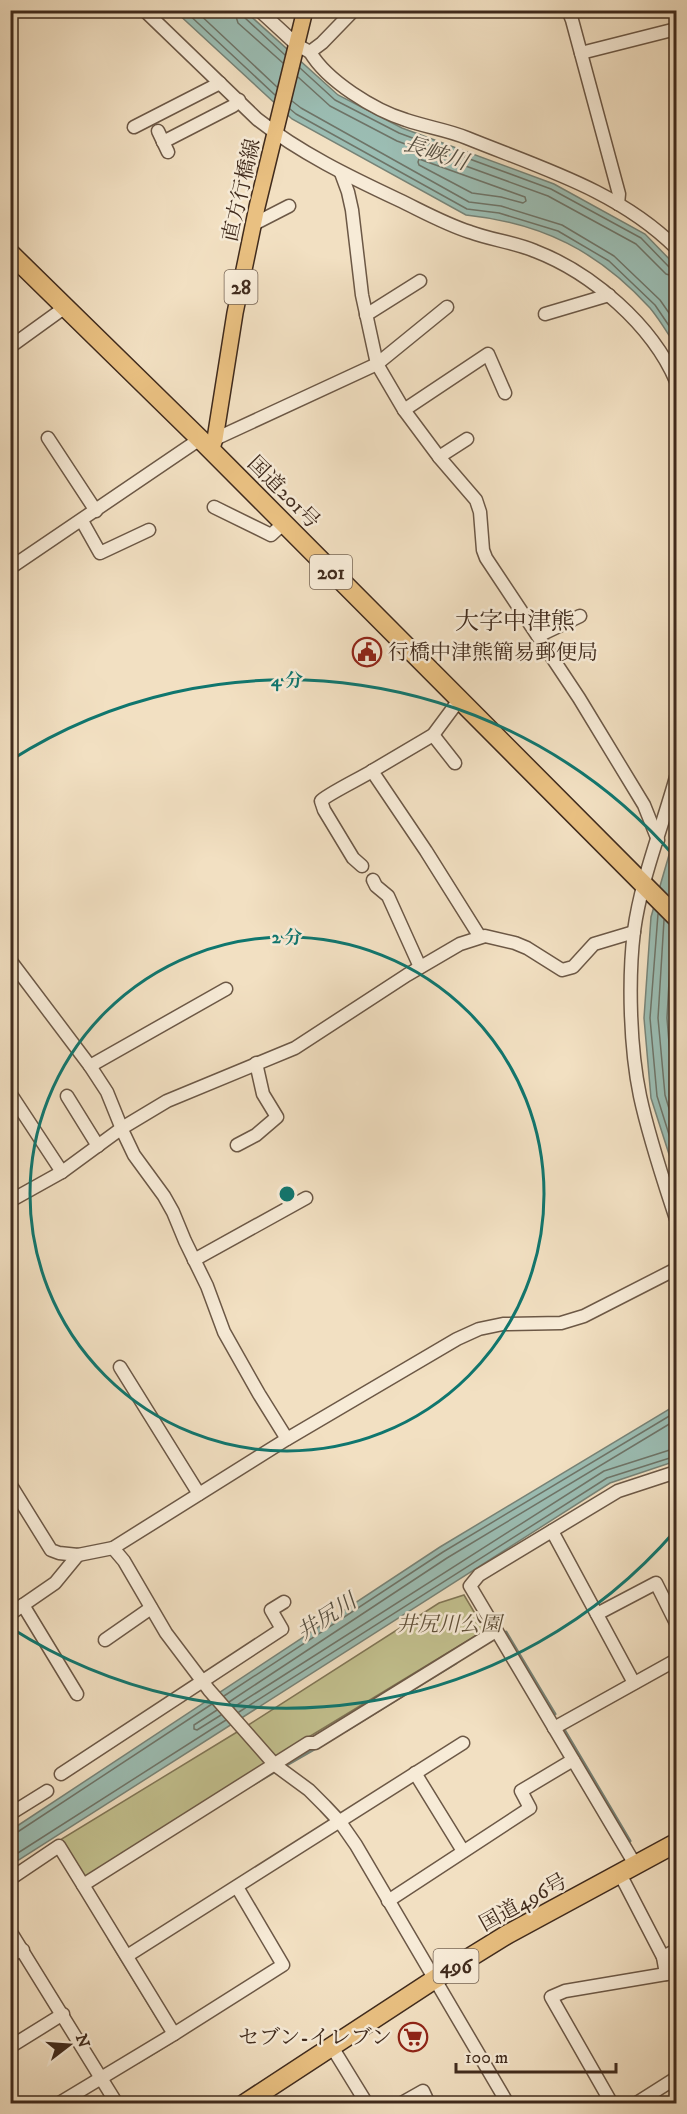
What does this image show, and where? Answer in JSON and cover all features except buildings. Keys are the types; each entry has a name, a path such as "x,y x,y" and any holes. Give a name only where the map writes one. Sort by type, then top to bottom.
{"highway":[{"name":"国道201号","path":"10,253 64,308 208,443 283,524 676,917"},
{"name":"国道496号","path":"244,2103 435,1978 508,1934 676,1844"}],"main road":[{"name":"直方行橋線","path":"208,443 276,129 301,51 305,10"}],"street":[{"path":"144,10 257,119 276,129 341,173 470,233 508,241 560,261 586,277 609,295 647,335 662,355 676,381"},
{"path":"259,10 301,51 342,85 381,109 405,120 452,133 571,178 634,212 676,248"},
{"path":"301,51 322,43 354,10"},
{"path":"568,10 619,194 618,204"},
{"path":"581,53 676,29"},
{"path":"134,127 220,82"},
{"path":"163,142 239,100"},
{"path":"341,173 352,210 362,295 377,364 404,410 439,457 476,500 480,512 483,550 486,558 579,698 644,805 658,840"},
{"path":"254,224 290,206"},
{"path":"366,315 420,281"},
{"path":"545,314 609,295"},
{"path":"10,568 208,443 377,364 447,307"},
{"path":"10,347 64,308"},
{"path":"404,410 488,354 505,393"},
{"path":"48,438 96,512"},
{"path":"439,457 467,439"},
{"path":"214,507 271,535 283,524"},
{"path":"82,521 100,553 148,530"},
{"path":"538,636 580,616"},
{"path":"362,866 353,858 321,801 324,797 339,791 433,735 459,700"},
{"path":"433,735 455,763"},
{"path":"372,771 480,937"},
{"path":"676,777 634,932 631,1000 633,1049 639,1094 676,1219"},
{"path":"373,880 376,886 388,896 420,967"},
{"path":"10,1201 62,1172 122,1128 167,1101 295,1048 420,967 460,944 485,936 527,948 562,970 573,968 594,944 634,932"},
{"path":"10,960 107,1092 134,1155 164,1196 207,1286 224,1332 287,1439"},
{"path":"90,1066 226,989"},
{"path":"237,1145 256,1135 277,1118 263,1094 256,1063"},
{"path":"67,1096 98,1146"},
{"path":"13,1101 62,1172"},
{"path":"194,1260 306,1198"},
{"path":"10,1484 51,1550 78,1556 113,1548 287,1439 457,1339 478,1329 519,1322 561,1323 584,1316 676,1269"},
{"path":"120,1367 199,1494"},
{"path":"612,2103 551,1997 565,1991 671,1974 628,1870 573,1760 470,1586 479,1575 618,1491 676,1473"},
{"path":"552,1531 634,1683"},
{"path":"113,1548 119,1553 166,1633 205,1685 275,1765 309,1790 340,1822 508,2103"},
{"path":"10,1614 55,1583 78,1556"},
{"path":"597,1614 656,1583 676,1623"},
{"path":"61,1774 205,1685 282,1629 271,1610 284,1602"},
{"path":"23,1605 77,1694"},
{"path":"105,1640 151,1608"},
{"path":"83,1885 308,1743 315,1743 496,1631"},
{"path":"554,1728 676,1660"},
{"path":"127,1956 463,1743"},
{"path":"388,1901 530,1808 521,1791 573,1760"},
{"path":"415,1773 463,1851"},
{"path":"10,1814 47,1791"},
{"path":"10,1879 59,1846 174,2034"},
{"path":"58,2103 174,2034 283,1965 237,1887"},
{"path":"10,1931 117,2103"},
{"path":"10,1955 23,1950"},
{"path":"663,1957 676,1950"},
{"path":"10,2047 63,2014"},
{"path":"332,2047 367,2103"},
{"path":"634,2103 676,2078"},
{"path":"400,2103 423,2091 429,2103"}],"green space":[{"name":"井尻川公園","path":"464,1595 483,1627 482,1632 256,1769 89,1877 83,1876 60,1840 242,1729 439,1603"}],"water":[{"name":"長峡川","path":"175,11 245,11 338,95 402,128 554,184 645,234 676,266 676,346 650,308 630,288 589,256 567,243 520,225 466,215 292,119"},
{"path":"676,831 676,1176 651,1098 644,1018 651,917"},
{"path":"676,1405 676,1461 610,1483 11,1865 11,1830 440,1547"}],"waterway":[{"path":"502,1634 506,1632 555,1714"},
{"path":"347,1730 456,1663"},
{"path":"565,1731 630,1841"},
{"path":"285,1766 318,1747"},
{"path":"254,1784 276,1771"},
{"path":"109,1939 163,2027"},
{"path":"139,2062 172,2042 171,2040"}],"place":[{"name":"行橋中津熊簡易郵便局","path":"367,652"},
{"name":"セブン-イレブン","path":"413,2037"}],"district":[{"name":"大字中津熊","path":"515,621"}],"water label":[{"name":"井尻川","path":"326,1616"}]}
